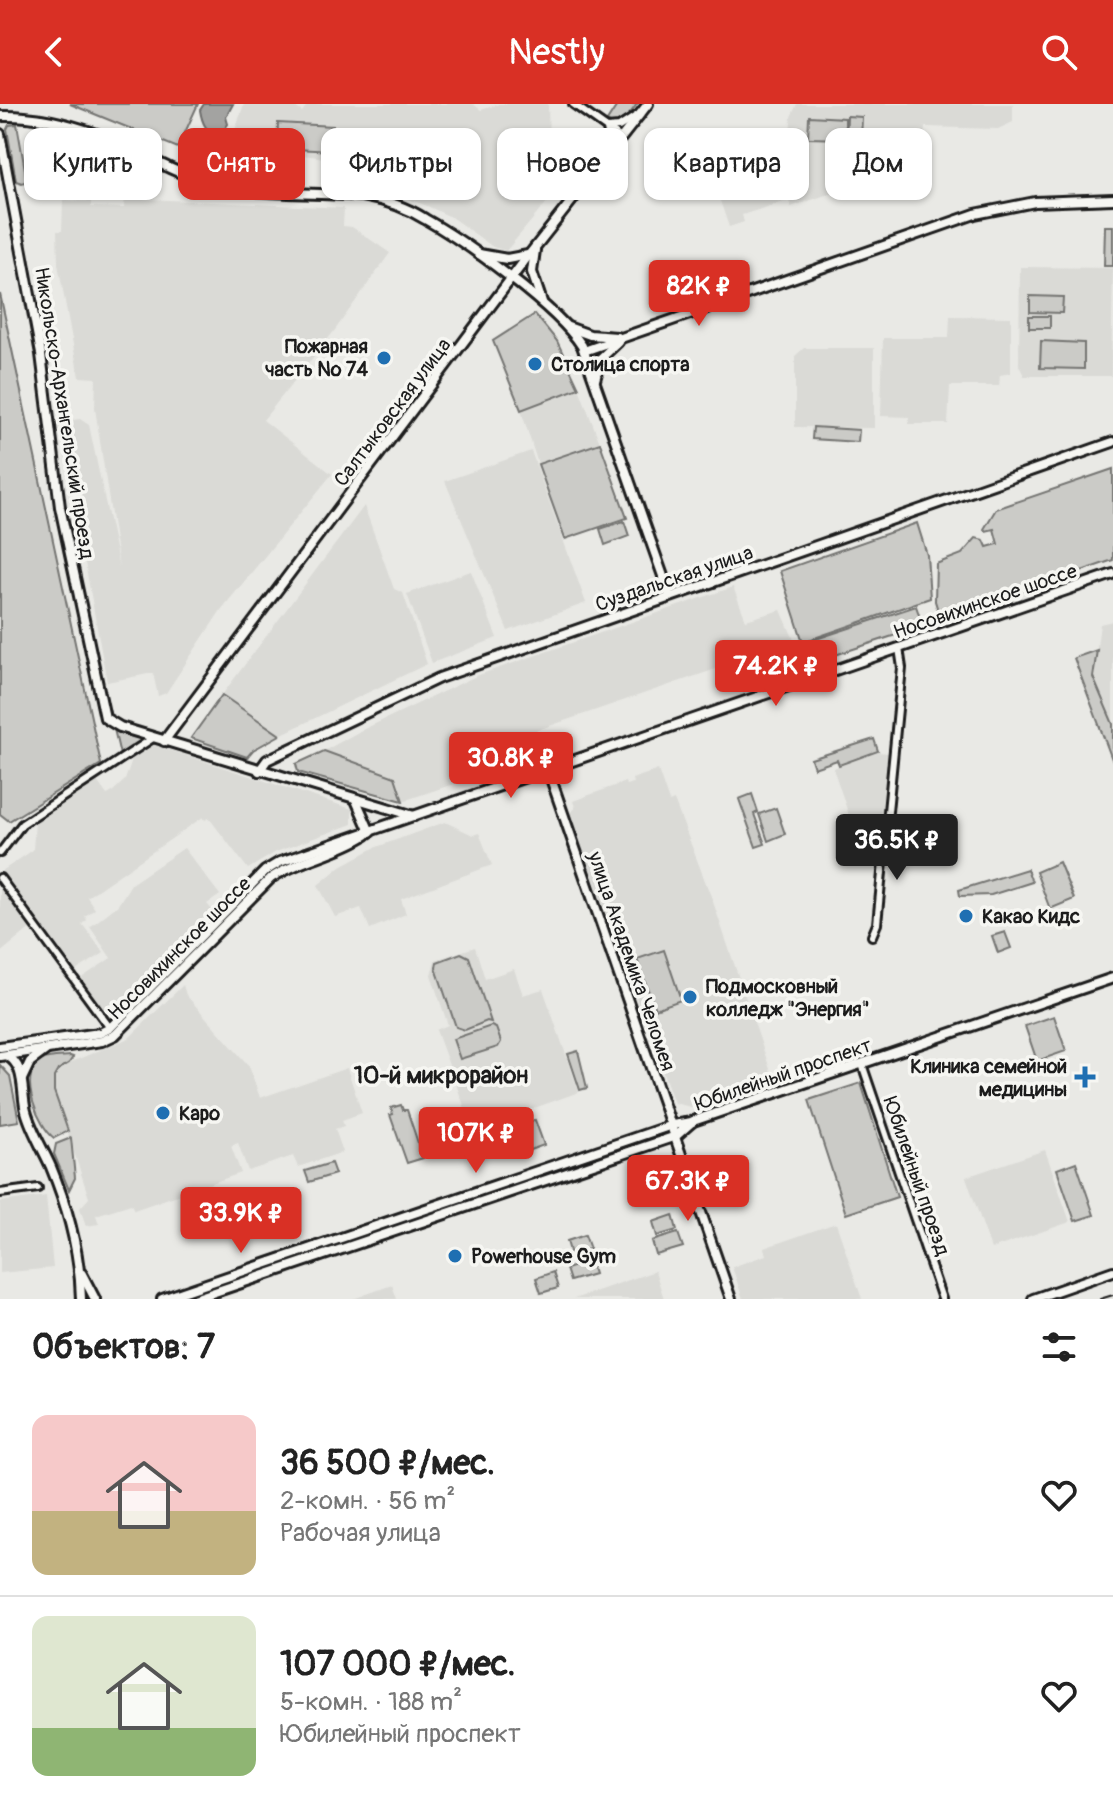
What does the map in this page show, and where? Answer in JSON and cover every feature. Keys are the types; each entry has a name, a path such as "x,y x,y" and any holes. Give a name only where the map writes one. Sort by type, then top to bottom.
{"street":[{"path":"573,104 607,128 619,127 640,113"},
{"name":"Салтыковская улица","path":"628,129 648,104"},
{"path":"0,116 40,120 98,134 167,168 223,187 385,200 425,218 475,253 565,325 584,351 670,596"},
{"name":"Никольско-Архангельский проезд","path":"0,134 41,354 60,507 105,718 120,727 153,738 416,816"},
{"path":"584,351 975,214 1035,202 1113,199"},
{"name":"Салтыковская улица","path":"164,741 572,200"},
{"path":"536,246 533,279 544,307"},
{"path":"475,253 507,259 529,255"},
{"path":"565,325 600,337 630,336"},
{"path":"594,382 601,358 614,345 630,336"},
{"name":"Суздальская улица","path":"259,771 267,760 426,683 1113,442"},
{"name":"Носовихинское шоссе","path":"1,1053 100,1033 110,1028 265,871 288,859 1113,574"},
{"path":"872,936 877,924 902,668 899,648"},
{"path":"0,853 22,824 153,738"},
{"name":"улица Академика Челомея","path":"548,770 731,1299"},
{"path":"356,800 370,832"},
{"path":"363,814 369,806 375,805"},
{"name":"Носовихинское шоссе","path":"1,1053 102,1041 115,1035 271,878 284,869 354,842 370,832"},
{"path":"0,878 110,1028"},
{"name":"Юбилейный проспект","path":"162,1299 1113,978"},
{"path":"22,1080 30,1062 48,1049"},
{"path":"1,1053 15,1061 22,1080 26,1113 61,1194 80,1270 81,1299"},
{"name":"Юбилейный проезд","path":"862,1064 942,1299"},
{"name":"Юбилейный проспект","path":"194,1299 676,1136 693,1121"},
{"path":"0,1193 38,1188"},
{"path":"80,1270 95,1299"},
{"path":"1033,1299 1113,1271"}],"shaded area":[{"path":"70,104 198,104 187,128 178,128 178,148 162,141 162,128 129,128"},
{"path":"204,104 233,104 226,117 228,124 225,128 207,128 200,110"},
{"path":"244,104 291,104 302,112 308,104 473,104 481,110 499,104 548,104 549,128 497,128 497,200 549,200 506,251 493,247 451,217 411,200 481,200 481,128 321,128 321,157 305,155 305,128 236,128"},
{"path":"618,104 637,104 623,123 616,126 607,121"},
{"path":"797,104 1013,104 1013,122 998,129 825,128 825,195 791,207 789,200 809,200 809,128 791,128 791,117"},
{"path":"809,116 845,118 845,128 825,128 825,138 809,138"},
{"path":"847,116 862,117 862,128 847,128"},
{"path":"278,123 333,126 321,128 321,150 305,150 305,128 278,128"},
{"path":"17,124 24,164 22,183 16,181 7,129 9,125"},
{"path":"63,200 91,201 91,207 124,208 125,200 162,200 344,208 343,226 352,227 390,253 335,330 263,420 332,474 221,610 166,693 158,696 153,673 107,682 59,422 80,419 89,425 119,567 95,408 96,378 79,377 58,264 57,231 62,231"},
{"path":"720,200 786,200 742,215 744,222 729,227"},
{"path":"1105,226 1113,226 1113,266 1104,266"},
{"path":"1020,267 1113,268 1111,376 1024,376 1019,365"},
{"path":"0,294 101,764 9,821 0,814"},
{"path":"1030,296 1063,297 1062,313 1030,312"},
{"name":"Столица спорта","path":"535,314 557,341 579,388 521,410 493,341"},
{"path":"950,316 1011,317 1011,373 1000,375 999,386 950,386 948,424 909,424 909,417 881,416 883,338 949,338"},
{"path":"1029,316 1050,316 1050,328 1029,328"},
{"path":"1041,341 1084,343 1084,369 1040,368"},
{"path":"804,348 874,348 874,428 795,427 795,356"},
{"path":"579,388 600,443 538,464 521,410"},
{"path":"813,427 859,430 858,442 812,439"},
{"path":"600,443 627,518 565,539 538,464"},
{"path":"531,451 586,603 508,631 445,481"},
{"path":"1113,469 1113,560 941,620 935,601 936,564 962,554 976,538 984,540 987,547 998,544 994,529 984,529 996,509"},
{"path":"364,506 394,589 403,593 427,664 280,735 222,695"},
{"path":"624,521 629,536 605,545 600,529"},
{"path":"917,523 927,555 930,598 803,642 780,571"},
{"path":"471,571 497,638 432,663 407,594"},
{"path":"733,587 746,620 781,610 795,642 488,747 492,761 489,772 403,801 395,777 324,751 476,676"},
{"path":"916,606 923,626 817,661 810,641"},
{"path":"1113,621 1113,724 1093,677 1100,624"},
{"path":"1097,650 1093,677 1113,724 1113,762 1074,658"},
{"path":"222,695 280,735 253,750 247,757 191,738"},
{"path":"114,729 146,739 120,755"},
{"path":"874,739 878,751 839,765 837,760 814,768 811,759"},
{"path":"154,745 352,809 352,824 276,852 248,869 209,818 205,820 203,817 87,897 95,909 85,916 87,920 82,924 104,953 74,972 2,871 33,850 35,822 97,781 107,795 111,793 125,780 132,759"},
{"path":"324,751 395,777 403,801 298,772 296,764"},
{"path":"878,752 888,753 876,861 864,860 833,768"},
{"name":"Подмосковный колледж \"Энергия\"","path":"658,770 669,802 674,800 712,899 773,1078 691,1107 674,1103 570,813 575,807 573,801 625,782 626,785 633,783 632,779"},
{"path":"752,794 758,812 754,814 765,844 756,847 739,799"},
{"path":"776,808 785,834 768,841 759,814"},
{"path":"445,822 473,835 479,833 492,865 401,899 406,914 370,929 361,908 335,917 318,885 341,866 374,848"},
{"path":"184,848 220,895 207,904 215,913 110,1019 80,979 111,958 90,927 118,905 131,884"},
{"path":"1059,862 1074,899 1050,909 1036,872"},
{"path":"1027,869 1032,882 991,895 960,896 959,890"},
{"path":"0,884 32,927 0,953"},
{"path":"1005,932 1011,948 998,953 992,936"},
{"path":"475,947 485,979 514,969 523,995 543,989 579,1092 473,1130 436,1030 448,1025 431,975 435,960"},
{"path":"664,950 681,1000 655,1009 637,959"},
{"path":"461,953 469,957 491,1022 465,1030 456,1027 436,968 437,962"},
{"path":"183,985 186,995 249,1066 260,1098 347,1068 362,1113 342,1120 344,1126 335,1129 343,1152 298,1167 293,1156 248,1171 238,1143 231,1146 241,1173 134,1210 131,1204 96,1215 99,1224 86,1226 80,1208 89,1198 54,1091 54,1077 69,1063 129,1038"},
{"path":"1054,1016 1066,1051 1037,1061 1025,1026"},
{"path":"491,1026 496,1028 501,1042 498,1047 460,1059 453,1039"},
{"path":"578,1051 587,1088 580,1090 568,1054"},
{"path":"73,1057 69,1063 54,1077 54,1091 68,1131 54,1138 37,1114 30,1080 41,1061"},
{"path":"0,1065 10,1076 19,1121 0,1124"},
{"path":"861,1083 897,1197 846,1214 809,1100"},
{"path":"401,1105 403,1110 407,1110 423,1158 407,1163 390,1115 393,1114 391,1108"},
{"path":"535,1120 544,1145 519,1154 510,1129"},
{"path":"658,1134 659,1137 537,1178 536,1175"},
{"path":"71,1138 75,1178 69,1190 54,1154 56,1144"},
{"path":"1045,1150 1070,1222 991,1249 966,1177"},
{"path":"1076,1162 1094,1215 1075,1221 1057,1169"},
{"path":"331,1163 335,1174 309,1182 305,1171"},
{"path":"530,1177 531,1180 407,1220"},
{"path":"46,1196 53,1268 0,1273 0,1202"},
{"path":"673,1215 677,1230 657,1236 653,1222"},
{"path":"403,1223 278,1266 278,1264"},
{"path":"836,1223 862,1299 743,1299 732,1267 766,1255 764,1248"},
{"path":"678,1233 683,1247 656,1255 652,1241"},
{"path":"585,1235 590,1249 571,1255 567,1241"},
{"path":"590,1261 594,1274 570,1281 566,1269"},
{"path":"655,1271 664,1299 574,1299"},
{"path":"553,1272 558,1288 541,1293 536,1278"},
{"path":"392,1285 397,1299 353,1299"}],"railway":[{"path":"1100,1299 1113,1295"}],"place":[{"name":"Пожарная часть № 74","path":"384,358"},
{"name":"Столица спорта","path":"535,364"},
{"name":"Какао Кидс","path":"966,916"},
{"name":"Подмосковный колледж \"Энергия\"","path":"690,997"},
{"name":"Клиника семейной медицины","path":"1085,1077"},
{"name":"Каро","path":"163,1113"},
{"name":"Powerhouse Gym","path":"455,1256"}],"district":[{"name":"10-й микрорайон","path":"441,1075"}]}
